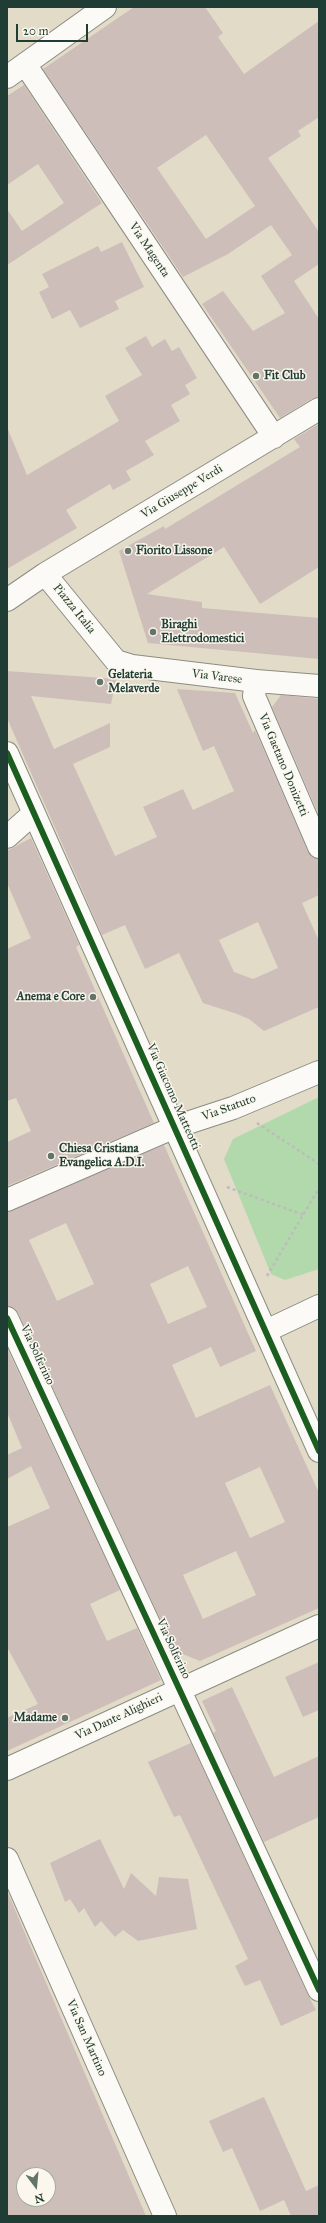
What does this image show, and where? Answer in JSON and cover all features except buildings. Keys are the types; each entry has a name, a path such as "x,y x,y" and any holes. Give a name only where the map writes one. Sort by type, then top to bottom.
{"street":[{"path":"7,77 105,7"},
{"name":"Via Magenta","path":"25,64 274,437"},
{"name":"Via Giuseppe Verdi","path":"45,574 319,409"},
{"name":"Piazza Italia","path":"7,600 45,574 116,661"},
{"name":"Via Varese","path":"116,661 132,666 256,682 319,686"},
{"name":"Via Gaetano Donizetti","path":"256,682 254,696 319,847"},
{"name":"Via Giacomo Matteotti","path":"7,753 319,1450"},
{"path":"7,837 34,814"},
{"name":"Via Statuto","path":"7,1200 175,1127 234,1108 319,1072"},
{"path":"266,1331 319,1306"},
{"name":"Via Solferino","path":"7,1318 319,1990"},
{"name":"Via Dante Alighieri","path":"7,1768 319,1626"},
{"name":"Via San Martino","path":"7,1859 165,2216"}],"path":[{"path":"234,1108 319,1164"},
{"path":"196,1175 304,1215"},
{"path":"252,1300 317,1196 319,1188"}],"green space":[{"path":"319,1097 319,1269 285,1280 271,1274 224,1159 233,1139"}],"cycle path":[{"path":"7,753 319,1451"},
{"path":"7,1318 319,1990"}],"place":[{"name":"Fit Club","path":"256,376"},
{"name":"Fiorito Lissone","path":"128,551"},
{"name":"Biraghi Elettrodomestici","path":"153,632"},
{"name":"Gelateria Melaverde","path":"100,682"},
{"name":"Anema e Core","path":"93,997"},
{"name":"Chiesa Cristiana Evangelica A.D.I.","path":"51,1156"},
{"name":"Madame","path":"65,1718"}]}
